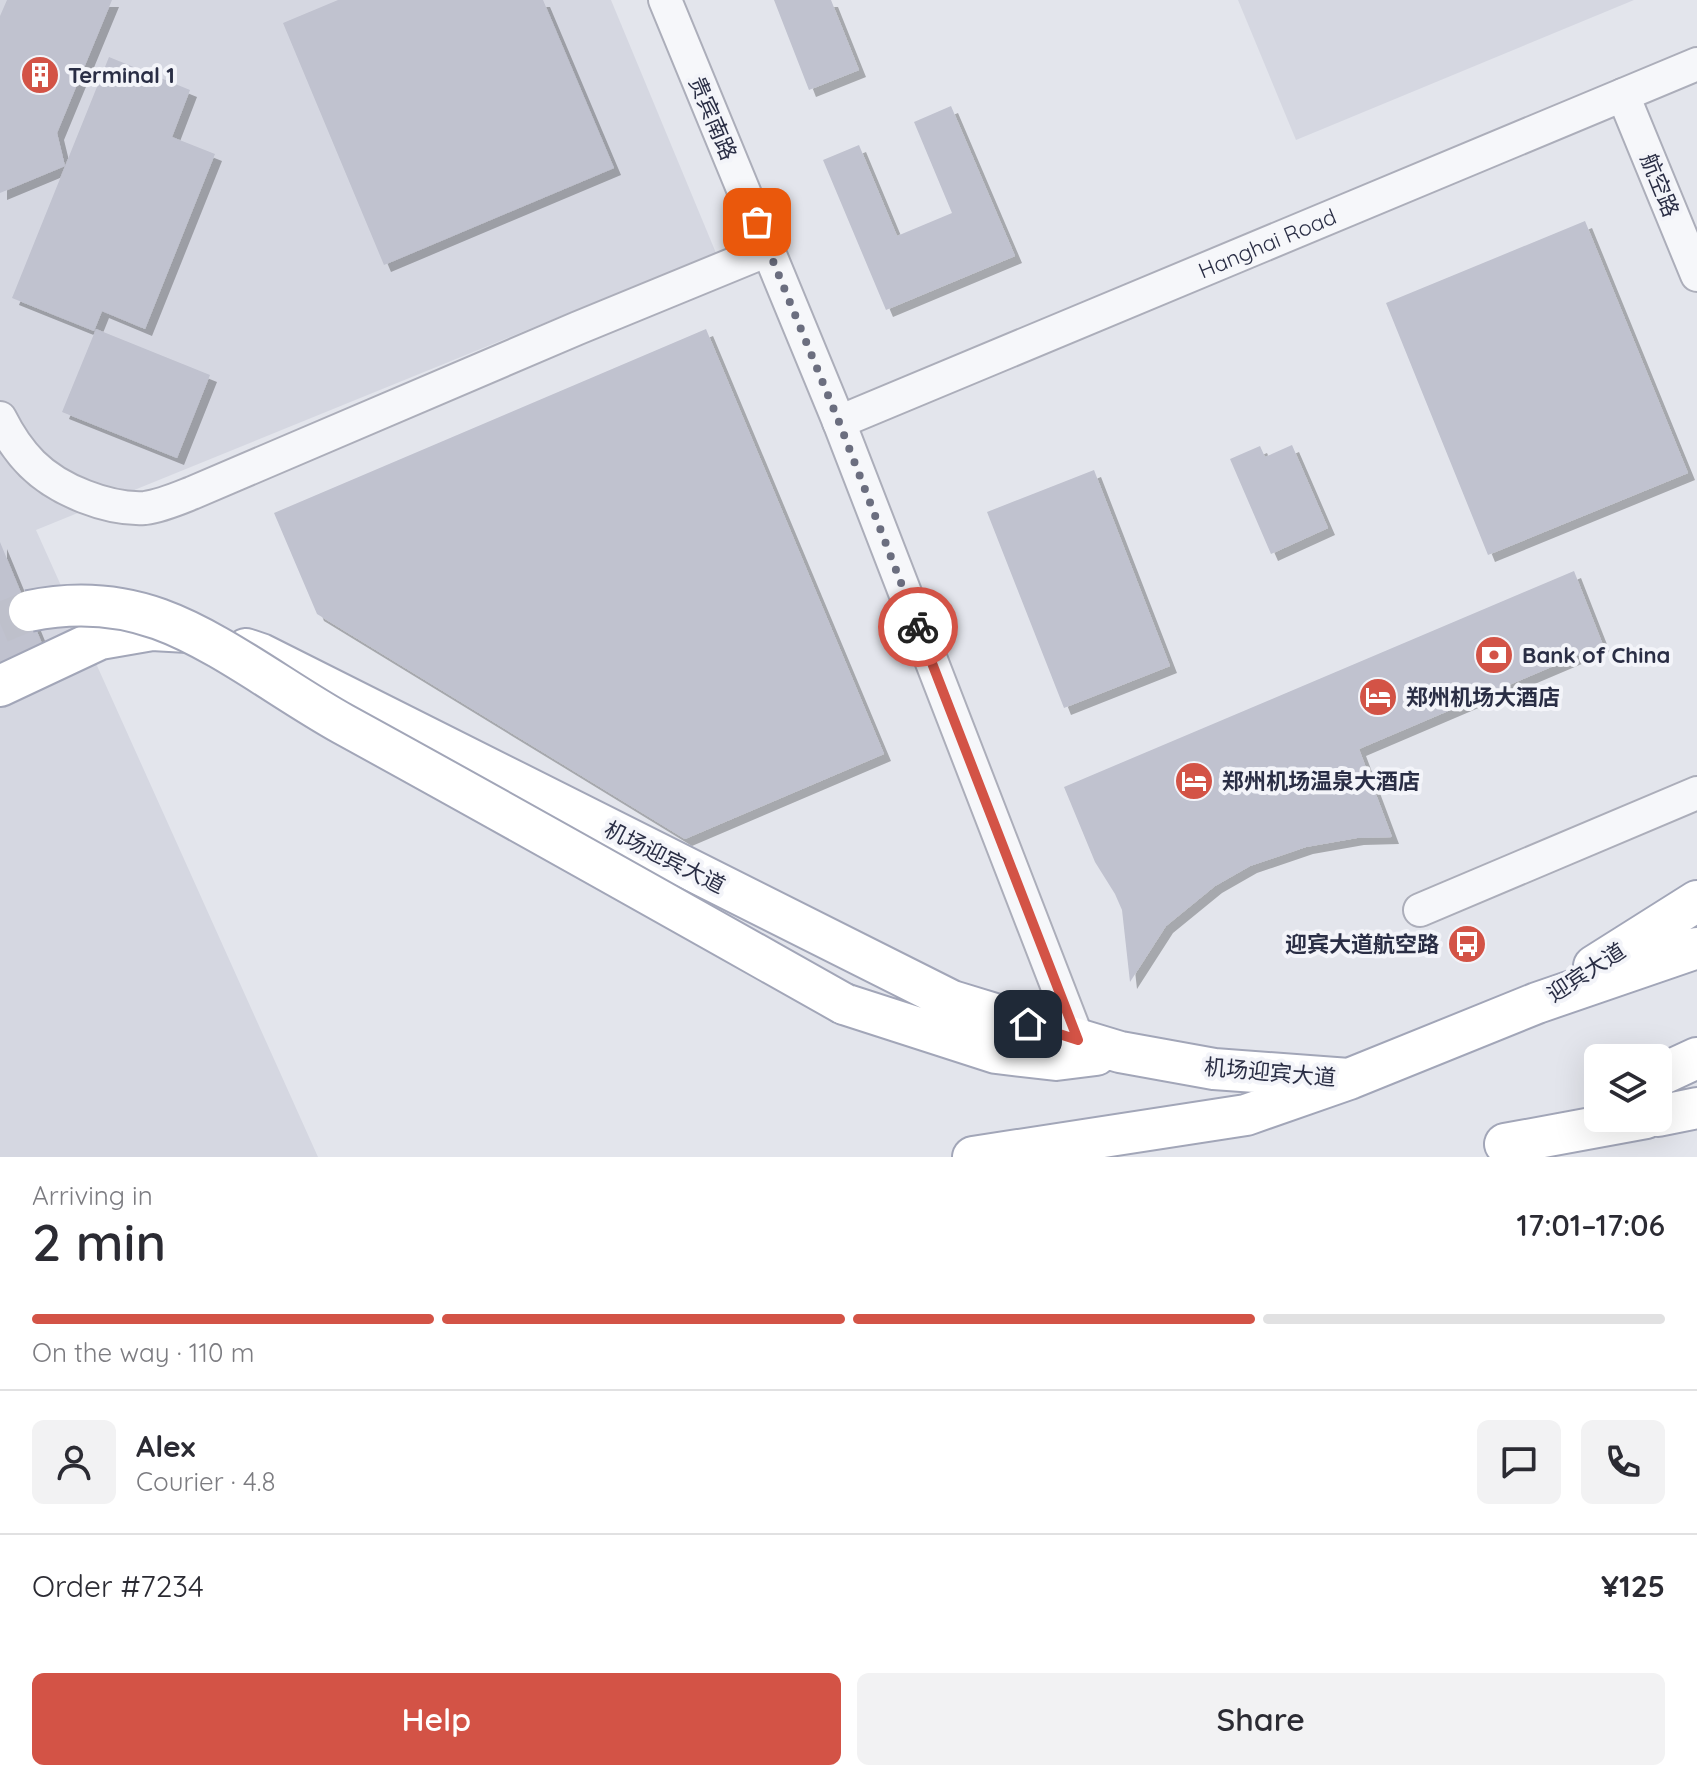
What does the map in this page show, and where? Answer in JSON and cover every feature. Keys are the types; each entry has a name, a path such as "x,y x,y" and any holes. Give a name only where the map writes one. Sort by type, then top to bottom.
{"main road":[{"path":"29,611 52,606 98,606 133,611 163,620 844,1004 996,1053 1056,1060 1120,1052"},
{"name":"机场迎宾大道","path":"0,686 100,639 152,630 197,632 261,654 952,1001 1120,1052 1214,1069 1349,1079"},
{"name":"迎宾大道","path":"1537,1003 1697,901"},
{"name":"迎宾大道","path":"1537,1003 1692,947"},
{"path":"1095,1157 1246,1115 1349,1079 1537,1003"},
{"path":"1672,1070 1697,1058"},
{"path":"1672,1113 1697,1108"},
{"path":"1492,1151 1584,1109"},
{"path":"973,1157 1246,1115"},
{"path":"1492,1151 1584,1131"}],"street":[{"name":"贵宾南路","path":"665,0 839,422 1078,1040"},
{"name":"Hanghai Road","path":"839,422 1697,64"},
{"name":"航空路","path":"1623,95 1697,275"},
{"path":"0,418 31,463 50,478 93,498 146,508 192,493 768,250"},
{"path":"1420,910 1697,793"}],"shaded area":[{"path":"0,0 611,0 716,253 36,530 318,1157 0,1157"},
{"path":"1238,0 1634,0 1296,140"}],"building":[{"name":"Terminal 1","path":"7,0 112,0 57,133 65,166 0,193 0,16"},
{"path":"338,0 543,0 614,168 384,265 283,23"},
{"path":"774,0 831,0 859,70 809,90"},
{"path":"109,57 190,90 172,137 215,154 145,329 102,311 94,331 12,298"},
{"path":"951,106 1015,256 886,310 823,160 859,145 897,236 952,213 914,122"},
{"path":"1585,221 1688,473 1488,555 1386,303"},
{"path":"96,329 210,375 177,458 62,412"},
{"path":"706,329 884,754 685,839 317,614 274,513"},
{"path":"1292,445 1328,528 1271,554 1230,459 1260,446 1265,457"},
{"path":"1094,470 1170,666 1064,708 987,512"},
{"path":"0,542 43,646 0,663"},
{"name":"郑州机场大酒店","path":"1574,571 1603,645 1359,749 1392,837 1357,838 1306,847 1250,866 1215,886 1166,926 1130,982 1122,910 1095,862 1064,787"}],"tunnel":[{"path":"0,623 29,611"}],"way so far":[{"path":"757,222 918,627"}],"place":[{"name":"Terminal 1","path":"40,75"},
{"name":"Bank of China","path":"1494,655"},
{"name":"郑州机场大酒店","path":"1378,697"},
{"name":"郑州机场温泉大酒店","path":"1194,781"},
{"name":"迎宾大道航空路","path":"1467,944"}],"route":[{"path":"918,627 1078,1040 1028,1024"}]}
